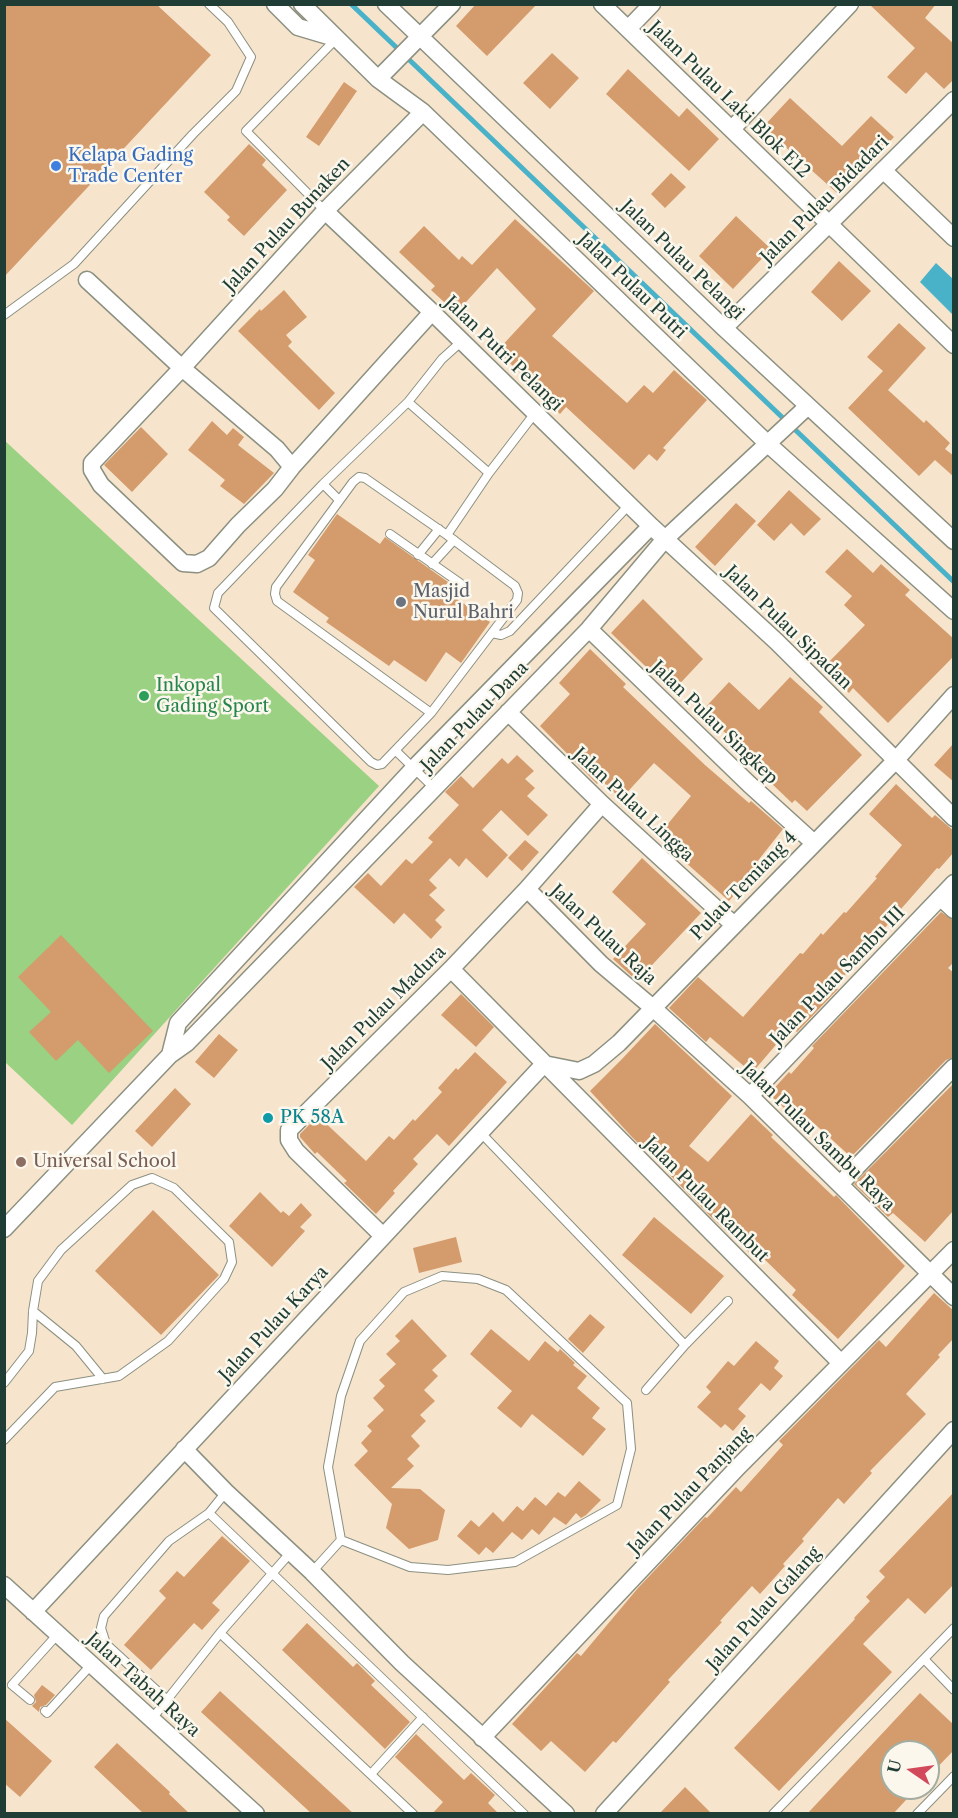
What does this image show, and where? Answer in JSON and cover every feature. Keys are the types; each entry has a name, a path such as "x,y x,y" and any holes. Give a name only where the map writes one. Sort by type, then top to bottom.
{"street":[{"name":"Jalan Pulau Putri","path":"275,4 298,27 336,39 382,75 954,611"},
{"path":"302,4 336,39"},
{"name":"Jalan Pulau Pelangi","path":"386,4 416,39 724,328 803,411 954,541"},
{"path":"382,75 452,4"},
{"name":"Jalan Pulau Laki Blok E12","path":"602,4 954,345"},
{"path":"627,29 652,4"},
{"path":"732,129 850,4"},
{"name":"Jalan Pulau Bidadari","path":"724,328 954,100"},
{"name":"Jalan Pulau Bunaken","path":"292,467 275,489 238,525 209,558 197,564 183,563 100,484 92,470 92,463 325,211 423,112"},
{"path":"883,170 954,238"},
{"name":"Jalan Putri Pelangi","path":"325,211 462,340 651,526"},
{"path":"87,280 182,368 265,439 292,467 432,312"},
{"name":"Jalan Pulau Dana","path":"4,1229 170,1055 187,1043 589,629 665,539 803,411"},
{"name":"Jalan Pulau Dana","path":"170,1055 178,1023 414,768 651,526"},
{"name":"Jalan Pulau Sipadan","path":"651,526 777,642 954,818"},
{"name":"Jalan Pulau Singkep","path":"589,629 749,784 814,843"},
{"name":"Pulau Temiang 4","path":"544,1064 579,1071 594,1064 619,1043 895,761 954,695"},
{"name":"Jalan Pulau Lingga","path":"507,712 602,804 734,925"},
{"name":"Jalan Pulau Madura","path":"383,1236 296,1151 289,1140 289,1130 451,969 527,889 602,804"},
{"name":"Jalan Pulau Sambu III","path":"750,1096 954,883"},
{"name":"Jalan Pulau Raja","path":"527,889 601,964 653,1008"},
{"path":"941,898 954,910"},
{"name":"Jalan Pulau Rambut","path":"451,969 841,1363"},
{"name":"Jalan Pulau Sambu Raya","path":"653,1008 750,1096 954,1297"},
{"name":"Jalan Pulau Karya","path":"33,1612 544,1064"},
{"path":"840,1184 954,1067"},
{"name":"Jalan Pulau Panjang","path":"482,1738 731,1475 954,1250"},
{"name":"Jalan Pulau Galang","path":"604,1814 954,1430"},
{"path":"184,1449 226,1492 312,1572 402,1663 566,1814"},
{"name":"Jalan Tabah Raya","path":"4,1585 89,1666 256,1814"}],"lane":[{"path":"4,315 74,264 236,91 251,57 228,22 209,4"},
{"path":"325,211 246,131 336,39"},
{"path":"431,713 277,601 275,594 276,586 339,500 353,482 359,477 365,478 450,537 515,586 518,593 517,600 431,713 382,764 377,765 371,762 214,608 218,593 323,484 408,402 442,359 462,340"},
{"path":"408,402 489,473"},
{"path":"432,564 489,473 535,413"},
{"path":"323,484 339,500"},
{"path":"492,633 501,635 510,631 629,505"},
{"path":"418,555 439,529"},
{"path":"390,534 460,584"},
{"path":"396,751 434,788"},
{"path":"480,1132 685,1346"},
{"path":"4,1383 29,1351 38,1281 61,1250 132,1185 152,1178 174,1188 229,1242 232,1262 224,1279 168,1341 119,1376 55,1388 4,1440"},
{"path":"442,1276 478,1279 506,1290 627,1403 631,1449 617,1505 515,1562 448,1570 410,1567 341,1540 328,1467 342,1396 360,1341 404,1292 442,1276"},
{"path":"646,1390 728,1301"},
{"path":"33,1311 76,1346 103,1379"},
{"path":"166,1700 106,1644 101,1628 104,1616 169,1541 209,1513 226,1492"},
{"path":"209,1513 524,1814"},
{"path":"312,1572 341,1540"},
{"path":"151,1720 220,1633 291,1552"},
{"path":"773,1814 954,1628"},
{"path":"220,1633 413,1814"},
{"path":"30,1700 12,1685 56,1636"},
{"path":"924,1659 954,1690"},
{"path":"45,1711 47,1713 89,1666"},
{"path":"371,1774 423,1717"},
{"path":"916,1814 954,1776"}],"green space":[{"name":"Inkopal Gading Sport","path":"4,440 379,786 72,1125 5,1062"}],"water":[{"path":"936,263 953,279 953,315 920,282"}],"building":[{"name":"Kelapa Gading Trade Center","path":"4,4 156,4 211,55 4,277"},
{"path":"476,4 537,4 487,56 456,26"},
{"path":"869,4 936,4 925,18 954,44 954,79 944,89 926,72 906,94 887,77 915,48"},
{"path":"552,53 579,78 550,109 523,83"},
{"path":"628,69 679,117 687,108 719,139 689,171 606,94"},
{"path":"344,82 357,91 319,146 306,137"},
{"path":"790,98 842,146 871,116 894,137 837,193 763,127"},
{"path":"249,144 266,160 262,165 287,190 244,236 227,220 230,217 204,192"},
{"path":"671,173 686,187 665,208 651,194"},
{"path":"736,216 771,249 733,289 699,256"},
{"path":"515,219 594,291 552,336 627,403 644,385 653,393 674,370 707,400 663,448 666,450 657,461 649,454 634,470 566,407 560,414 497,351 536,309 497,268 456,313 431,290 435,286 399,252 424,226 459,260 462,256 472,265"},
{"path":"839,261 871,291 842,321 811,292"},
{"path":"284,290 307,317 286,335 292,342 288,346 335,393 319,410 238,331"},
{"path":"899,323 926,348 888,390 924,423 926,420 950,443 945,449 954,456 954,477 935,460 919,476 848,408 883,371 867,357"},
{"path":"212,421 227,435 233,428 244,437 238,445 274,473 244,504 220,486 225,480 188,450"},
{"path":"141,427 168,454 132,492 104,465"},
{"path":"789,490 821,519 804,536 791,523 774,541 757,525"},
{"path":"736,503 756,521 715,566 695,547"},
{"name":"Masjid Nurul Bahri","path":"337,514 380,544 385,537 448,582 443,589 490,622 461,663 446,652 426,682 394,660 389,666 326,622 329,618 293,592 315,560 308,555"},
{"path":"847,549 873,573 881,564 910,590 905,595 954,639 954,656 888,723 853,688 849,693 823,668 865,625 844,605 852,596 825,572"},
{"path":"643,599 703,659 672,692 611,633"},
{"path":"590,649 626,684 623,687 705,765 783,829 753,867 756,869 729,901 657,837 691,796 654,763 621,799 601,780 597,784 540,726 570,694 559,683"},
{"path":"790,677 823,707 819,712 862,755 807,811 795,800 792,803 770,782 774,779 702,711 729,682 759,710"},
{"path":"954,743 954,782 934,765"},
{"path":"517,755 534,771 525,779 535,788 527,796 548,815 528,836 501,810 482,830 508,855 487,878 466,858 459,867 450,858 429,880 437,888 429,895 445,910 435,920 442,927 431,939 404,913 394,924 354,887 368,873 381,886 406,859 412,864 433,842 428,838 459,805 445,792 461,776 473,788 502,758 508,764"},
{"path":"896,784 932,818 935,815 954,831 954,852 894,917 835,987 838,989 797,1032 791,1027 752,1073 710,1037 706,1042 669,1008 698,977 743,1017 800,953 803,954 821,933 823,935 844,912 846,913 902,845 869,814"},
{"path":"525,840 539,852 522,871 508,858"},
{"path":"642,858 701,913 637,981 613,959 646,924 612,892"},
{"path":"941,912 954,921 954,962 948,968 954,973 954,1057 946,1060 851,1157 807,1117 801,1124 769,1094 789,1072 791,1074 814,1048 812,1046"},
{"path":"61,935 153,1031 109,1073 78,1040 56,1061 29,1032 51,1012 18,977"},
{"path":"461,994 494,1027 476,1047 441,1015"},
{"path":"655,1024 732,1096 689,1146 708,1162 751,1114 773,1135 771,1137 834,1197 836,1195 905,1266 838,1339 792,1295 796,1290 759,1254 755,1258 712,1218 590,1091"},
{"path":"219,1034 238,1050 214,1078 195,1062"},
{"path":"475,1052 507,1082 449,1146 437,1134 413,1159 418,1164 376,1214 344,1183 347,1181 317,1152 315,1154 300,1137 300,1134 318,1116 366,1161 389,1136 394,1140 413,1119 415,1121 442,1092 438,1088"},
{"path":"954,1083 954,1210 925,1242 893,1213 888,1217 854,1184"},
{"path":"175,1088 191,1104 152,1147 135,1131"},
{"path":"260,1192 281,1213 283,1211 289,1216 301,1203 312,1215 300,1227 305,1231 272,1267 229,1226"},
{"path":"153,1210 219,1275 161,1335 95,1271"},
{"path":"654,1217 724,1276 691,1314 622,1255"},
{"path":"456,1237 462,1262 419,1273 413,1248"},
{"path":"934,1293 954,1311 954,1338 906,1394 926,1414 870,1471 872,1473 844,1504 838,1498 802,1539 804,1541 783,1564 785,1566 760,1594 752,1586 668,1680 670,1682 616,1743 613,1741 585,1772 551,1741 541,1751 512,1724 577,1653 581,1656 638,1588 705,1517 707,1518 736,1487 741,1492 783,1445 779,1441 879,1340 886,1347"},
{"path":"590,1314 605,1327 583,1353 568,1339"},
{"path":"412,1319 447,1356 432,1370 438,1376 424,1390 435,1401 420,1415 426,1421 411,1436 420,1446 407,1459 414,1466 391,1488 420,1489 445,1510 438,1540 409,1549 386,1528 392,1504 354,1465 368,1451 361,1443 372,1431 367,1426 384,1410 373,1398 385,1386 379,1380 396,1364 386,1354 400,1341 395,1336"},
{"path":"491,1329 529,1361 545,1341 558,1352 560,1349 575,1363 573,1365 587,1376 577,1388 600,1408 592,1418 606,1429 583,1456 532,1414 521,1428 497,1408 512,1391 470,1354"},
{"path":"756,1341 779,1361 774,1368 783,1376 770,1391 761,1383 738,1409 746,1416 733,1431 725,1424 721,1428 697,1407 711,1392 706,1387 728,1361 734,1366"},
{"path":"579,1481 601,1500 581,1518 576,1513 566,1525 554,1517 539,1535 532,1529 522,1540 512,1532 493,1553 486,1547 479,1555 457,1536 471,1520 479,1527 493,1512 503,1522 517,1506 523,1511 535,1497 546,1506 558,1492 565,1497"},
{"path":"954,1492 954,1584 925,1614 908,1598 863,1644 892,1672 779,1791 734,1748 855,1619 870,1601 866,1597 885,1577 879,1571"},
{"path":"222,1536 250,1561 212,1603 220,1610 202,1630 194,1623 151,1670 124,1645 166,1598 159,1591 177,1571 184,1577"},
{"path":"307,1623 353,1667 357,1663 375,1681 371,1685 410,1722 385,1749 282,1650"},
{"path":"42,1685 55,1695 46,1705 40,1707 39,1712 32,1706 36,1702 34,1695"},
{"path":"220,1691 354,1814 312,1814 201,1712"},
{"path":"920,1693 954,1725 954,1750 940,1765 940,1740 880,1740 880,1800 906,1800 893,1814 807,1814"},
{"path":"4,1718 52,1761 20,1797 4,1783"},
{"path":"416,1734 464,1780 471,1773 495,1795 488,1803 499,1814 432,1814 443,1802 395,1757"},
{"path":"117,1743 170,1792 169,1794 190,1814 144,1814 94,1767"},
{"path":"685,1787 712,1814 659,1814"}],"waterway":[{"path":"351,4 954,582"}],"place":[{"name":"Kelapa Gading Trade Center","path":"56,166"},
{"name":"Masjid Nurul Bahri","path":"401,602"},
{"name":"Inkopal Gading Sport","path":"144,696"},
{"name":"PK 58A","path":"268,1118"},
{"name":"Universal School","path":"21,1162"}]}
